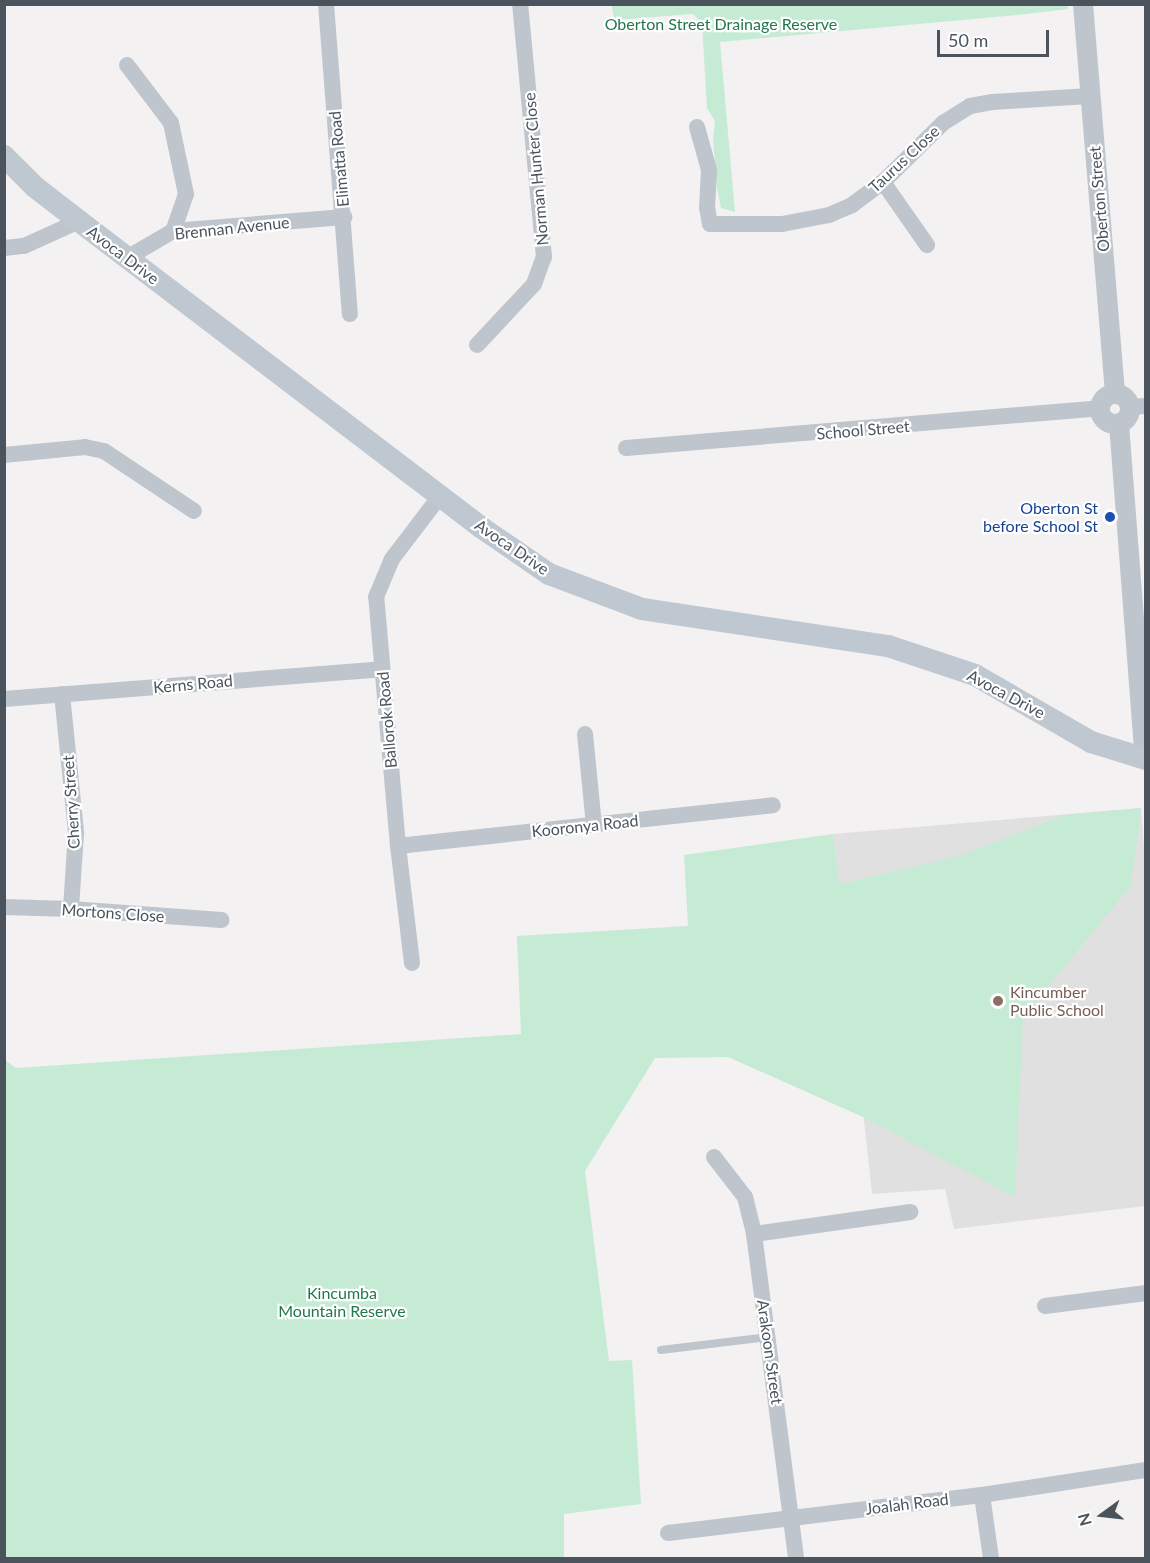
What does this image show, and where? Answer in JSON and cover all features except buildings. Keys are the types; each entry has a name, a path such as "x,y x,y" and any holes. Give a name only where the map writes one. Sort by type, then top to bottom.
{"main road":[{"name":"Avoca Drive","path":"4,156 35,187 127,258 440,496 549,574 642,609 888,646 975,675 1091,742 1145,759"}],"street":[{"name":"Elimatta Road","path":"326,4 350,314"},
{"name":"Norman Hunter Close","path":"477,345 534,284 544,257 520,4"},
{"name":"Oberton Street","path":"1083,4 1090,96 1127,408 1145,759"},
{"path":"127,65 171,123 186,194 173,231"},
{"name":"Taurus Close","path":"697,127 709,170 707,207 710,224 729,222 754,226 806,221 829,215 852,205 883,182 943,123 970,106 992,102 1090,96"},
{"path":"883,182 927,245"},
{"name":"Brennan Avenue","path":"127,258 173,231 344,217"},
{"path":"4,248 24,246 79,221"},
{"path":"1100,408 1105,398 1127,408"},
{"name":"School Street","path":"626,448 1100,408"},
{"path":"4,455 85,447 104,451 194,511"},
{"name":"Ballorok Road","path":"412,963 398,846 376,597 392,559 440,496"},
{"name":"Kerns Road","path":"4,699 382,669"},
{"name":"Cherry Street","path":"62,694 76,833 71,909"},
{"path":"585,734 594,825"},
{"name":"Kooronya Road","path":"398,846 773,805"},
{"name":"Mortons Close","path":"4,908 71,909 222,920"},
{"name":"Arakoon Street","path":"714,1157 745,1197 754,1234 796,1558"},
{"path":"754,1234 910,1212"},
{"path":"1045,1306 1146,1293"},
{"name":"Joalah Road","path":"668,1533 982,1495 1146,1470"},
{"path":"982,1495 991,1558"}],"lane":[{"path":"661,1350 768,1337"}],"shaded area":[{"name":"Kincumber Public School","path":"1141,808 1146,872 1145,1206 954,1229 945,1189 872,1194 833,834"}],"green space":[{"name":"Oberton Street Drainage Reserve","path":"1067,4 1068,9 1017,15 720,42 735,212 721,208 717,188 713,140 715,121 707,108 702,23 693,14 614,20 612,5"},
{"name":"Kincumba Mountain Reserve","path":"1141,808 1131,886 1023,1016 1015,1197 863,1117 728,1057 655,1058 585,1171 609,1361 632,1360 641,1504 564,1514 564,1558 5,1558 5,1060 16,1068 521,1034 517,936 688,926 684,855 833,834 839,884 960,856 1064,815"}],"place":[{"name":"Oberton St before School St","path":"1110,517"},
{"name":"Kincumber Public School","path":"998,1001"}]}
